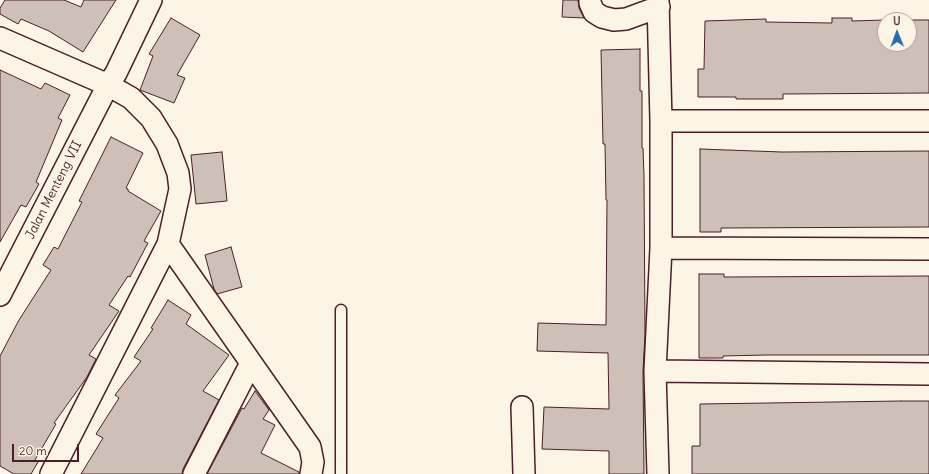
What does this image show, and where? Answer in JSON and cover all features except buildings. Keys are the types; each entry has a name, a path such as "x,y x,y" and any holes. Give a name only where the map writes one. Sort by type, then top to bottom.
{"street":[{"name":"Jalan Menteng VII","path":"0,295 108,85 116,73 151,0"},
{"path":"590,0 594,12 602,17 614,20 626,19 659,4 661,248 655,371 658,474"},
{"path":"0,38 108,85 131,98 151,118 167,144 178,173 180,189 168,244 51,474"},
{"path":"661,121 929,121"},
{"path":"168,244 310,447 313,462 310,474"},
{"path":"661,248 929,249"},
{"path":"194,474 251,363"},
{"path":"655,371 929,374"},
{"path":"522,407 524,474"}],"lane":[{"path":"341,310 341,474"}]}
